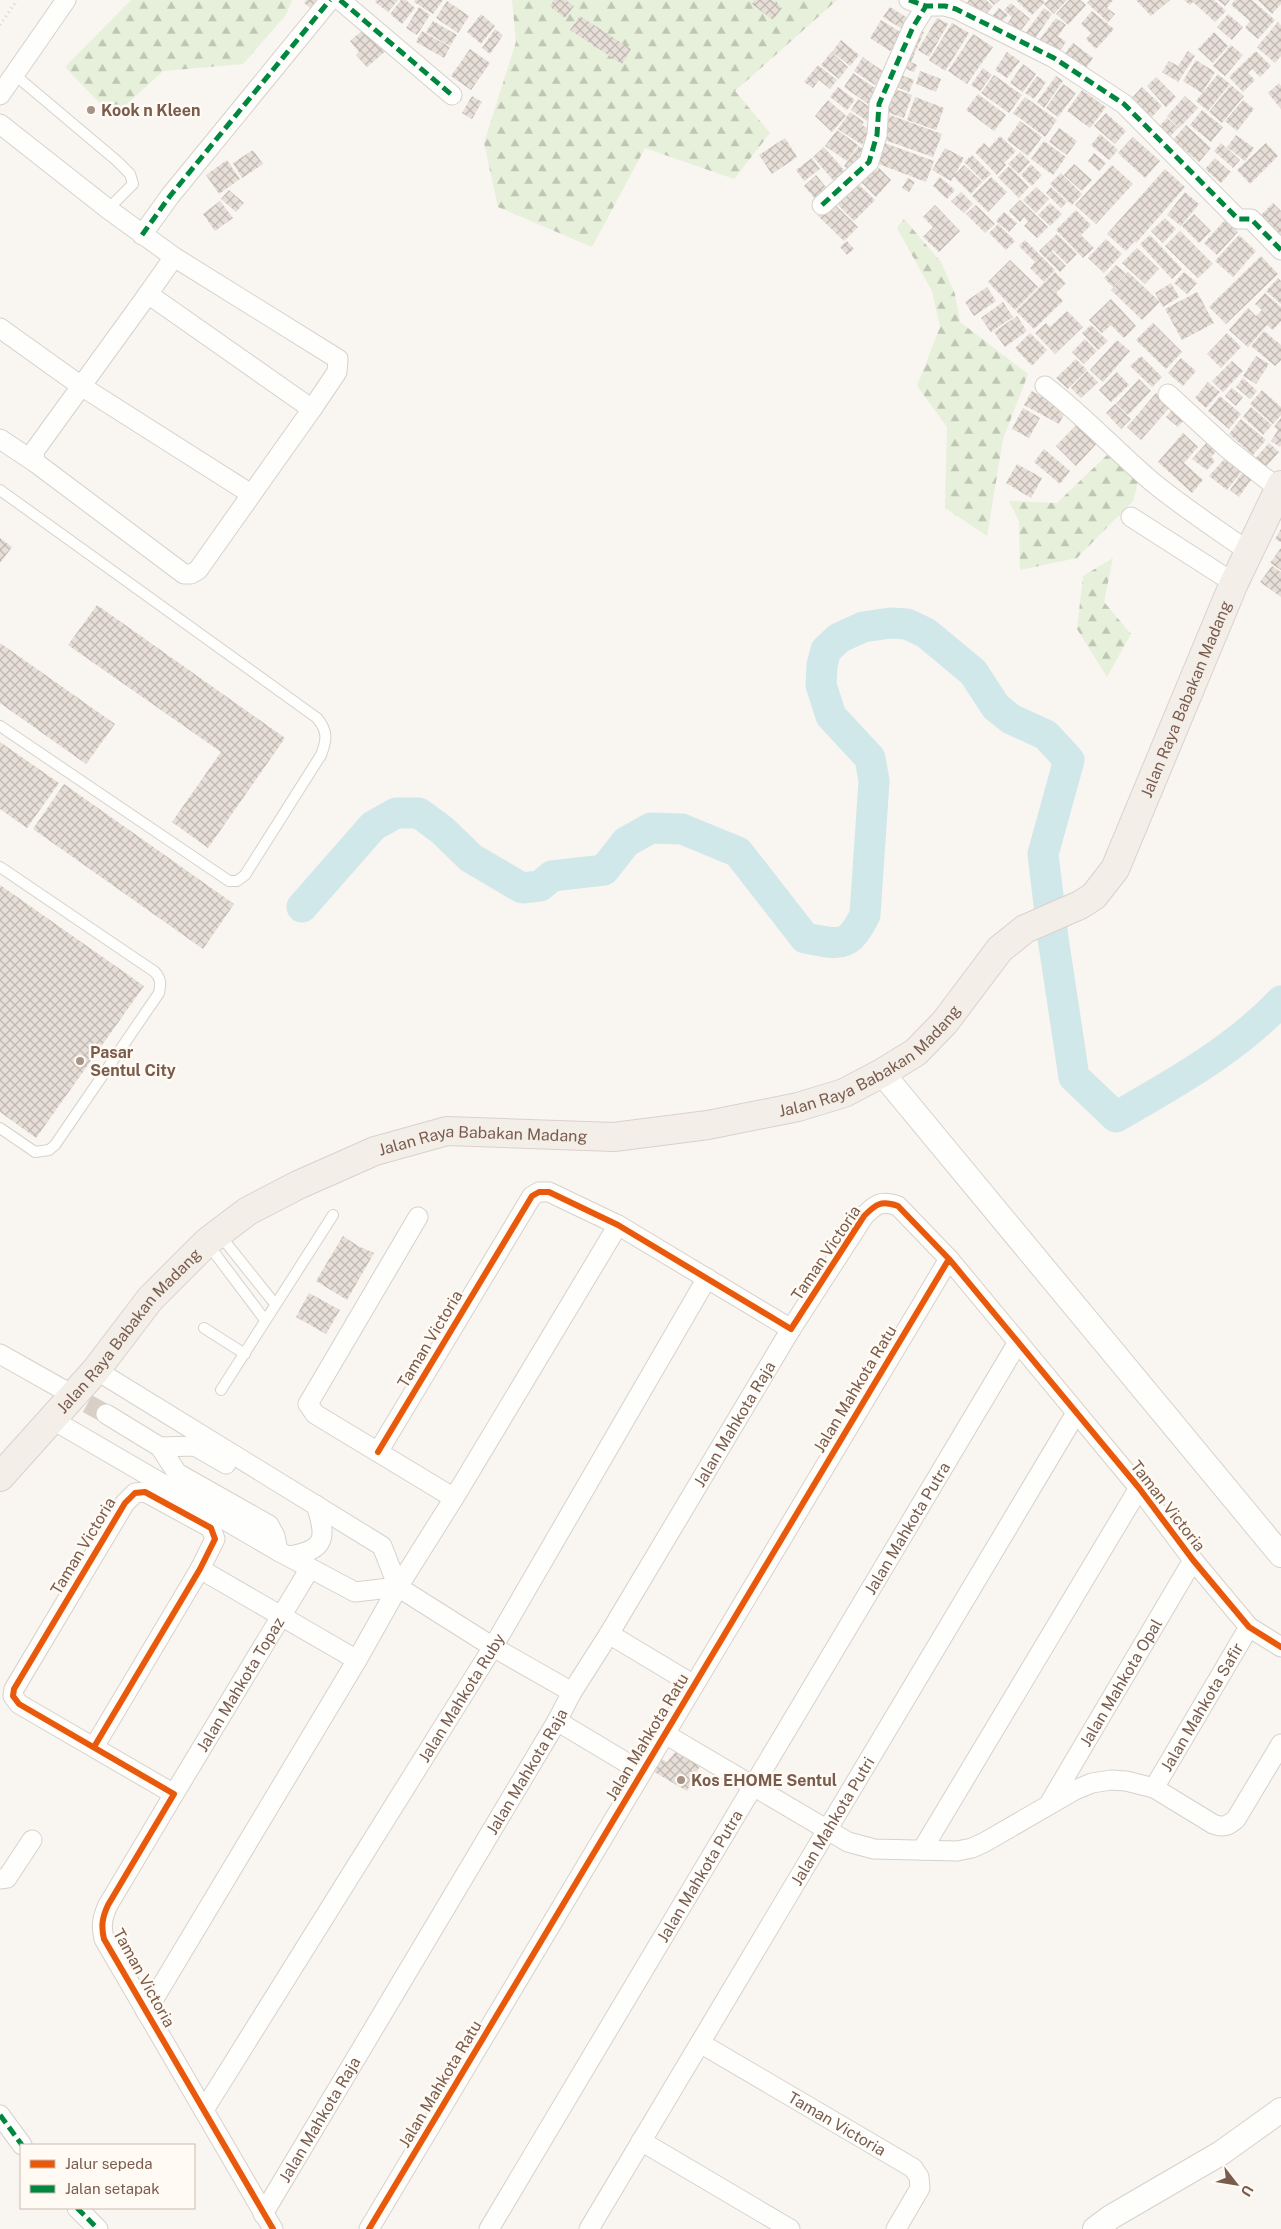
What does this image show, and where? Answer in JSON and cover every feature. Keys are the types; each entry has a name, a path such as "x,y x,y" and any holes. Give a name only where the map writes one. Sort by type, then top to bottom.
{"main road":[{"name":"Jalan Raya Babakan Madang","path":"0,1477 96,1370 150,1299 212,1238 248,1211 298,1185 375,1151 447,1132 614,1137 708,1125 798,1107 844,1093 882,1074 922,1046 945,1022 1000,949 1025,929 1080,905 1094,896 1115,869 1234,583 1280,487"}],"street":[{"path":"0,95 66,0"},
{"path":"142,235 170,196 330,0"},
{"path":"340,0 452,95"},
{"path":"822,205 870,162 877,134 879,104 913,27 917,3 956,9 1029,44 1100,87 1133,112 1238,219 1251,218 1281,250"},
{"path":"0,124 142,235 338,359 337,372 312,409 198,570 191,574 184,574 36,463 0,439"},
{"path":"36,463 34,458 35,450 174,257"},
{"path":"148,294 312,409"},
{"path":"0,328 81,386 251,494"},
{"path":"1045,386 1076,410 1149,479 1188,510 1248,552"},
{"path":"1168,394 1228,449 1280,487"},
{"path":"1131,517 1234,583"},
{"path":"882,1074 1281,1555"},
{"name":"Taman Victoria","path":"378,1452 532,1196 539,1192 549,1192 618,1225 791,1329 864,1216 875,1205 886,1202 898,1206 949,1258 1139,1488 1193,1560 1249,1626 1281,1647"},
{"path":"418,1217 308,1404 315,1414 454,1498"},
{"name":"Taman Victoria","path":"146,2012 357,1660 398,1587 454,1498 618,1225"},
{"name":"Jalan Mahkota Ratu","path":"369,2229 949,1258"},
{"name":"Jalan Mahkota Ruby","path":"204,2110 493,1647 707,1278"},
{"name":"Jalan Mahkota Raja","path":"268,2221 572,1692 609,1634 791,1329"},
{"name":"Jalan Mahkota Putra","path":"489,2229 1018,1342"},
{"path":"0,1354 62,1389"},
{"path":"96,1370 382,1546 398,1587 493,1647 572,1692"},
{"name":"Jalan Mahkota Putri","path":"589,2229 1076,1413"},
{"path":"106,1414 160,1447 177,1473 268,1526 283,1553"},
{"path":"53,1420 283,1553 356,1592 398,1587"},
{"path":"160,1447 195,1446 287,1498 311,1502"},
{"name":"Taman Victoria","path":"922,1850 1139,1488"},
{"name":"Taman Victoria","path":"94,1747 214,1544 214,1533 211,1528 146,1492 136,1493 130,1497 14,1689 13,1696 19,1704 174,1794 102,1918 101,1928 104,1939 268,2221"},
{"path":"283,1553 308,1553 320,1542 323,1526 311,1502"},
{"name":"Jalan Mahkota Opal","path":"1049,1804 1193,1560"},
{"path":"200,1569 357,1660"},
{"name":"Jalan Mahkota Topaz","path":"174,1794 306,1575"},
{"name":"Jalan Mahkota Safir","path":"1154,1788 1249,1626"},
{"path":"609,1634 694,1685"},
{"path":"557,1721 642,1772"},
{"path":"665,1734 848,1842 864,1847 957,1851 972,1848 1049,1804 1092,1783 1111,1780 1126,1781 1154,1788 1213,1824 1222,1827 1230,1825 1236,1819 1281,1744"},
{"path":"0,1879 6,1878 11,1873 32,1840"},
{"name":"Taman Victoria","path":"700,2043 913,2168 919,2178 920,2188 896,2229"},
{"path":"1095,2229 1110,2217 1221,2152 1281,2110"},
{"path":"0,2114 21,2144"},
{"path":"642,2142 790,2229"},
{"path":"78,2209 98,2229"}],"lane":[{"path":"14,75 130,174 133,184 108,209"},
{"path":"0,490 317,718 326,733 326,744 321,755 244,875 237,881 229,881 0,726"},
{"path":"0,867 154,972 160,978 161,985 158,993 49,1150 35,1152 0,1128"},
{"path":"221,1390 333,1215"},
{"path":"212,1238 275,1304"},
{"path":"212,1238 265,1320"},
{"path":"204,1328 245,1354"}],"path":[{"path":"0,25 17,0"}],"green space":[{"path":"131,0 292,0 286,15 243,64 163,71 113,117 65,67"},
{"path":"512,0 837,0 735,91 770,133 734,179 645,148 592,247 498,207 484,143 516,42"},
{"path":"904,219 941,262 955,294 960,322 1028,374 1003,439 987,536 945,508 947,427 917,386 940,327 932,291 897,228"},
{"path":"1107,455 1138,481 1133,501 1077,558 1020,570 1019,521 1009,501 1057,503"},
{"path":"1113,558 1104,602 1131,634 1107,677 1077,629 1083,576"}],"building":[{"path":"306,0 323,0 314,11 304,3"},
{"path":"376,0 398,0 388,12 375,2"},
{"path":"401,0 406,0 415,8 402,24 390,14"},
{"path":"415,0 443,0 433,14 414,2"},
{"path":"554,0 566,0 574,6 565,18 550,6"},
{"path":"755,0 772,0 782,8 773,20 752,4"},
{"path":"969,0 986,0 993,6 981,20 965,6"},
{"path":"989,0 1000,0 994,5"},
{"path":"1016,0 1043,0 1045,2 1032,15"},
{"path":"1048,0 1067,0 1054,14 1044,4"},
{"path":"1069,0 1080,0 1086,5 1068,25 1056,14"},
{"path":"1090,0 1113,0 1107,8 1115,14 1108,22 1087,3"},
{"path":"1136,0 1170,0 1151,16"},
{"path":"1184,0 1214,0 1226,11 1215,22 1193,2 1190,5"},
{"path":"1218,0 1230,0 1225,6"},
{"path":"1235,0 1252,0 1275,20 1258,39 1245,28 1250,21 1231,5"},
{"path":"1258,0 1281,0 1281,4 1272,14"},
{"path":"447,1 469,16 458,33 436,18"},
{"path":"1011,3 1030,19 1016,36 1004,28 1012,17 1004,10"},
{"path":"419,7 430,15 417,35 406,28"},
{"path":"890,7 911,20 904,30 883,17"},
{"path":"999,8 1008,15 997,27 989,20"},
{"path":"1044,8 1052,14 1033,41 1024,35"},
{"path":"1092,11 1114,29 1096,49 1086,39 1091,33 1081,24"},
{"path":"481,14 495,26 481,44 467,32"},
{"path":"1228,14 1243,27 1232,40 1217,27"},
{"path":"580,16 631,49 622,64 570,30"},
{"path":"937,18 948,24 929,57 918,50"},
{"path":"1056,18 1066,25 1058,36 1066,42 1055,57 1037,43"},
{"path":"881,20 902,33 890,51 870,38"},
{"path":"433,21 457,35 450,46 426,32"},
{"path":"1278,22 1281,25 1281,56 1275,63 1257,47"},
{"path":"952,23 969,33 945,71 929,60"},
{"path":"915,28 924,32 911,62 917,65 914,72 899,66"},
{"path":"364,29 388,49 367,67 356,55 359,52 350,41"},
{"path":"495,29 503,35 490,54 482,48"},
{"path":"422,31 450,47 444,58 416,42"},
{"path":"1214,32 1228,46 1213,63 1198,49"},
{"path":"973,34 993,47 967,84 948,71"},
{"path":"841,40 859,55 850,66 832,52"},
{"path":"1073,43 1093,58 1084,71 1063,56"},
{"path":"1231,45 1243,55 1225,76 1213,66"},
{"path":"470,49 490,63 471,90 451,76"},
{"path":"1188,51 1195,56 1178,82 1162,72 1169,61 1178,66"},
{"path":"1256,51 1271,66 1260,77 1252,69 1248,73 1255,80 1243,92 1229,77"},
{"path":"831,52 848,67 839,79 821,65"},
{"path":"1007,52 1020,61 1007,78 995,70"},
{"path":"863,57 884,72 875,85 854,71"},
{"path":"1196,60 1215,72 1202,93 1183,81"},
{"path":"1023,64 1036,74 1023,92 1010,83"},
{"path":"818,65 837,80 830,89 819,80 813,88 804,82"},
{"path":"983,68 992,75 980,91 971,85"},
{"path":"920,71 941,79 936,92 916,84"},
{"path":"853,73 878,90 868,104 844,87"},
{"path":"896,73 914,80 909,92 891,85"},
{"path":"1218,74 1230,84 1208,111 1196,101"},
{"path":"994,75 1022,95 1009,113 981,93"},
{"path":"1037,76 1046,82 1034,99 1025,93"},
{"path":"1056,76 1063,81 1044,108 1037,102"},
{"path":"1156,77 1176,97 1166,107 1147,86"},
{"path":"1279,83 1281,86 1281,109 1268,93"},
{"path":"1063,84 1076,93 1058,117 1046,108"},
{"path":"1231,85 1244,96 1222,123 1209,112"},
{"path":"838,87 855,100 847,110 830,97"},
{"path":"889,87 912,95 904,118 880,110"},
{"path":"1142,87 1162,106 1150,119 1130,100"},
{"path":"1082,90 1106,107 1090,128 1067,111"},
{"path":"978,94 1006,115 994,131 966,110"},
{"path":"472,96 482,102 472,119 462,113"},
{"path":"1185,96 1198,108 1179,128 1167,116"},
{"path":"915,97 944,108 936,130 907,120"},
{"path":"1025,97 1057,120 1045,137 1013,113"},
{"path":"858,99 874,110 867,121 851,110"},
{"path":"828,100 846,116 832,132 815,116"},
{"path":"1243,100 1254,109 1237,131 1225,121"},
{"path":"1202,110 1223,127 1211,142 1190,125"},
{"path":"850,112 864,122 862,125 872,131 862,145 838,129"},
{"path":"1106,113 1126,131 1115,144 1094,126"},
{"path":"890,115 942,134 933,157 882,139"},
{"path":"1167,118 1178,128 1166,141 1155,131"},
{"path":"1020,121 1042,137 1028,156 1007,140"},
{"path":"1186,125 1211,148 1199,162 1173,140"},
{"path":"1059,128 1077,141 1067,155 1049,142"},
{"path":"837,130 858,145 847,161 825,146"},
{"path":"1100,134 1118,150 1109,160 1091,145"},
{"path":"1236,135 1254,148 1245,161 1227,147"},
{"path":"1000,136 1016,151 1004,163 1006,165 997,175 975,152 984,143 989,148"},
{"path":"1133,137 1160,161 1145,178 1118,153"},
{"path":"785,138 797,157 772,174 759,155"},
{"path":"879,141 934,161 926,182 871,161"},
{"path":"1044,141 1066,157 1053,175 1031,159"},
{"path":"1221,143 1240,160 1233,168 1214,151"},
{"path":"1266,143 1278,156 1250,184 1237,170"},
{"path":"859,146 869,154 854,174 844,166"},
{"path":"824,147 850,177 839,187 813,157"},
{"path":"945,148 964,158 951,181 932,170"},
{"path":"253,150 263,164 242,178 233,163"},
{"path":"1020,152 1030,162 1019,174 1008,164"},
{"path":"1094,153 1106,163 1099,171 1088,161"},
{"path":"972,155 991,174 983,181 964,162"},
{"path":"812,158 820,169 804,181 796,170"},
{"path":"1215,158 1231,172 1221,183 1205,169"},
{"path":"227,160 240,179 219,194 206,175"},
{"path":"1031,164 1042,175 1032,186 1021,175"},
{"path":"1074,164 1092,180 1082,191 1064,175"},
{"path":"964,165 982,182 971,194 953,176"},
{"path":"1112,165 1133,184 1096,224 1075,205"},
{"path":"1009,166 1029,187 1019,198 998,177"},
{"path":"872,167 876,171 879,168 891,180 876,197 859,180"},
{"path":"1165,169 1185,187 1136,243 1135,241 1126,251 1107,234"},
{"path":"1061,173 1082,194 1072,205 1050,184"},
{"path":"816,175 830,192 818,202 804,186"},
{"path":"940,177 955,190 947,199 933,186"},
{"path":"991,177 1007,192 988,212 972,196"},
{"path":"908,178 915,182 909,192 902,188"},
{"path":"854,180 875,200 854,221 834,201"},
{"path":"1036,187 1049,199 1036,213 1023,200"},
{"path":"1051,187 1067,202 1061,208 1046,193"},
{"path":"229,190 244,203 236,212 221,199"},
{"path":"961,192 973,204 964,213 951,201"},
{"path":"1185,192 1199,204 1181,226 1167,215"},
{"path":"1020,200 1048,227 1037,238 1024,226 1028,222 1024,217 1020,222 1009,211"},
{"path":"220,201 233,218 215,231 203,214"},
{"path":"831,201 858,227 844,241 817,215"},
{"path":"1050,203 1062,214 1050,226 1038,215"},
{"path":"1273,203 1281,211 1281,240 1259,217"},
{"path":"935,205 960,231 939,252 923,237 933,227 923,217"},
{"path":"976,205 995,224 985,233 966,214"},
{"path":"1076,210 1091,225 1081,235 1094,248 1083,258 1056,230"},
{"path":"1004,212 1017,223 1009,232 996,221"},
{"path":"1194,214 1211,231 1199,243 1182,226"},
{"path":"1165,218 1176,229 1163,243 1151,231"},
{"path":"1225,220 1238,232 1217,255 1204,243"},
{"path":"998,224 1015,241 1006,250 989,233"},
{"path":"1180,231 1213,264 1198,278 1165,246"},
{"path":"1057,234 1077,254 1067,264 1053,250 1045,258 1039,251"},
{"path":"1150,235 1182,269 1172,279 1140,244"},
{"path":"1239,235 1256,251 1233,277 1215,261"},
{"path":"1106,239 1122,254 1104,273 1088,258"},
{"path":"1025,240 1055,270 1044,282 1030,268 1035,262 1019,246"},
{"path":"847,241 854,249 847,255 840,247"},
{"path":"1137,248 1159,269 1145,284 1122,263"},
{"path":"1052,252 1066,266 1060,272 1046,258"},
{"path":"1261,256 1278,274 1226,324 1209,307"},
{"path":"1010,260 1038,287 1015,310 988,282"},
{"path":"1116,265 1126,273 1113,287 1104,278"},
{"path":"1055,272 1066,283 1056,293 1063,301 1034,329 1016,311"},
{"path":"1128,272 1160,302 1142,320 1111,290"},
{"path":"1184,272 1197,283 1187,294 1174,283"},
{"path":"1278,278 1281,281 1281,304 1266,291"},
{"path":"1171,283 1179,297 1163,307 1155,293"},
{"path":"987,287 996,301 974,316 965,302"},
{"path":"1197,292 1214,323 1182,340 1165,309"},
{"path":"1265,293 1281,307 1281,321 1273,330 1267,325 1248,347 1229,330 1248,308 1256,316 1262,310 1255,304"},
{"path":"1111,299 1136,326 1124,338 1111,325 1102,333 1089,320"},
{"path":"1003,302 1013,317 991,332 981,318"},
{"path":"1067,311 1083,327 1055,354 1035,333 1046,323 1050,327"},
{"path":"1017,316 1027,331 1005,347 994,332"},
{"path":"1153,323 1182,352 1166,369 1136,340"},
{"path":"1091,325 1108,341 1098,350 1082,333"},
{"path":"1264,331 1281,345 1281,360 1275,366 1251,346"},
{"path":"1030,333 1047,350 1032,366 1015,348"},
{"path":"1227,333 1241,347 1221,368 1207,354"},
{"path":"1085,339 1097,351 1084,364 1072,352"},
{"path":"1117,340 1130,351 1103,382 1090,370"},
{"path":"1141,356 1162,377 1152,387 1130,366"},
{"path":"1256,356 1269,364 1256,384 1243,376"},
{"path":"1181,358 1196,371 1183,386 1168,373"},
{"path":"1076,359 1087,370 1068,389 1056,378"},
{"path":"1232,361 1243,371 1223,392 1212,381"},
{"path":"1087,371 1098,382 1081,398 1071,388"},
{"path":"1117,372 1129,385 1111,402 1099,390"},
{"path":"1243,378 1257,391 1250,399 1236,387"},
{"path":"1139,379 1151,391 1128,415 1116,404"},
{"path":"1208,382 1220,392 1206,408 1195,398"},
{"path":"1232,388 1243,397 1236,406 1225,396"},
{"path":"1262,390 1281,407 1281,415 1273,424 1250,404"},
{"path":"1032,391 1066,410 1059,424 1024,405"},
{"path":"1156,393 1171,406 1141,440 1127,427"},
{"path":"1220,396 1241,414 1229,429 1208,411"},
{"path":"1115,404 1131,419 1121,429 1106,413"},
{"path":"1175,406 1187,416 1178,427 1166,417"},
{"path":"1251,407 1272,425 1263,435 1243,417"},
{"path":"1023,408 1040,418 1029,438 1012,429"},
{"path":"1281,418 1280,447 1271,441 1278,430 1274,427"},
{"path":"1241,419 1266,440 1253,455 1229,434"},
{"path":"1079,422 1099,441 1076,466 1056,446"},
{"path":"1183,433 1198,447 1184,463 1203,480 1192,493 1158,462"},
{"path":"1210,439 1220,447 1211,457 1215,461 1207,470 1192,459"},
{"path":"1269,443 1279,452 1264,469 1254,460"},
{"path":"1044,449 1070,471 1060,484 1034,462"},
{"path":"1227,456 1243,470 1227,490 1209,476"},
{"path":"1017,464 1042,478 1031,498 1006,483"},
{"path":"1244,470 1253,477 1239,497 1230,490"},
{"path":"1281,529 1281,542 1275,539"},
{"path":"0,538 12,547 0,563"},
{"path":"1281,548 1281,570 1270,563"},
{"path":"1272,566 1281,572 1281,597 1260,582"},
{"path":"97,605 285,738 208,848 172,822 221,752 68,645"},
{"path":"0,643 115,724 86,764 0,703"},
{"path":"0,742 59,783 27,828 0,809"},
{"path":"64,784 234,904 203,949 33,829"},
{"path":"0,885 144,986 36,1138 0,1112"},
{"path":"343,1236 358,1246 374,1253 347,1300 316,1281"},
{"path":"309,1293 340,1310 326,1334 296,1317"},
{"name":"Kos EHOME Sentul","path":"676,1751 700,1766 687,1791 651,1770 658,1757 667,1762"}],"waterway":[{"path":"302,907 373,826 396,813 419,813 442,830 471,858 522,888 540,886 552,876 604,870 626,842 651,828 682,829 738,852 805,938 835,943 841,942 853,934 865,915 874,781 870,758 831,716 821,685 822,665 826,650 839,638 863,627 890,623 907,624 926,633 973,672 996,707 1011,719 1046,735 1069,760 1043,854 1053,938 1074,1077 1116,1117 1224,1051 1263,1019 1281,1001"}],"tunnel":[{"path":"63,1390 106,1414"}],"marked path":[{"path":"142,235 170,196 330,0"},
{"path":"340,0 452,95"},
{"path":"909,0 926,6 945,6 956,9 1054,58 1124,104 1238,219 1251,219 1281,250"},
{"path":"822,205 869,162 877,135 879,104 913,27 926,6"},
{"path":"0,2115 21,2144"},
{"path":"78,2209 98,2229"}],"cycle path":[{"path":"378,1452 532,1196 539,1192 549,1192 618,1225 791,1329 864,1216 879,1204 892,1204 898,1206 949,1259 1139,1488 1193,1560 1249,1627 1281,1647"},
{"path":"369,2229 949,1259"},
{"path":"94,1747 200,1569 215,1539 211,1528 145,1492 135,1493 125,1503 14,1689 13,1696 19,1704 174,1794 108,1905 103,1922 104,1939 273,2229"}],"place":[{"name":"Kook n Kleen","path":"91,110"},
{"name":"Pasar Sentul City","path":"80,1061"},
{"name":"Kos EHOME Sentul","path":"681,1780"}]}
